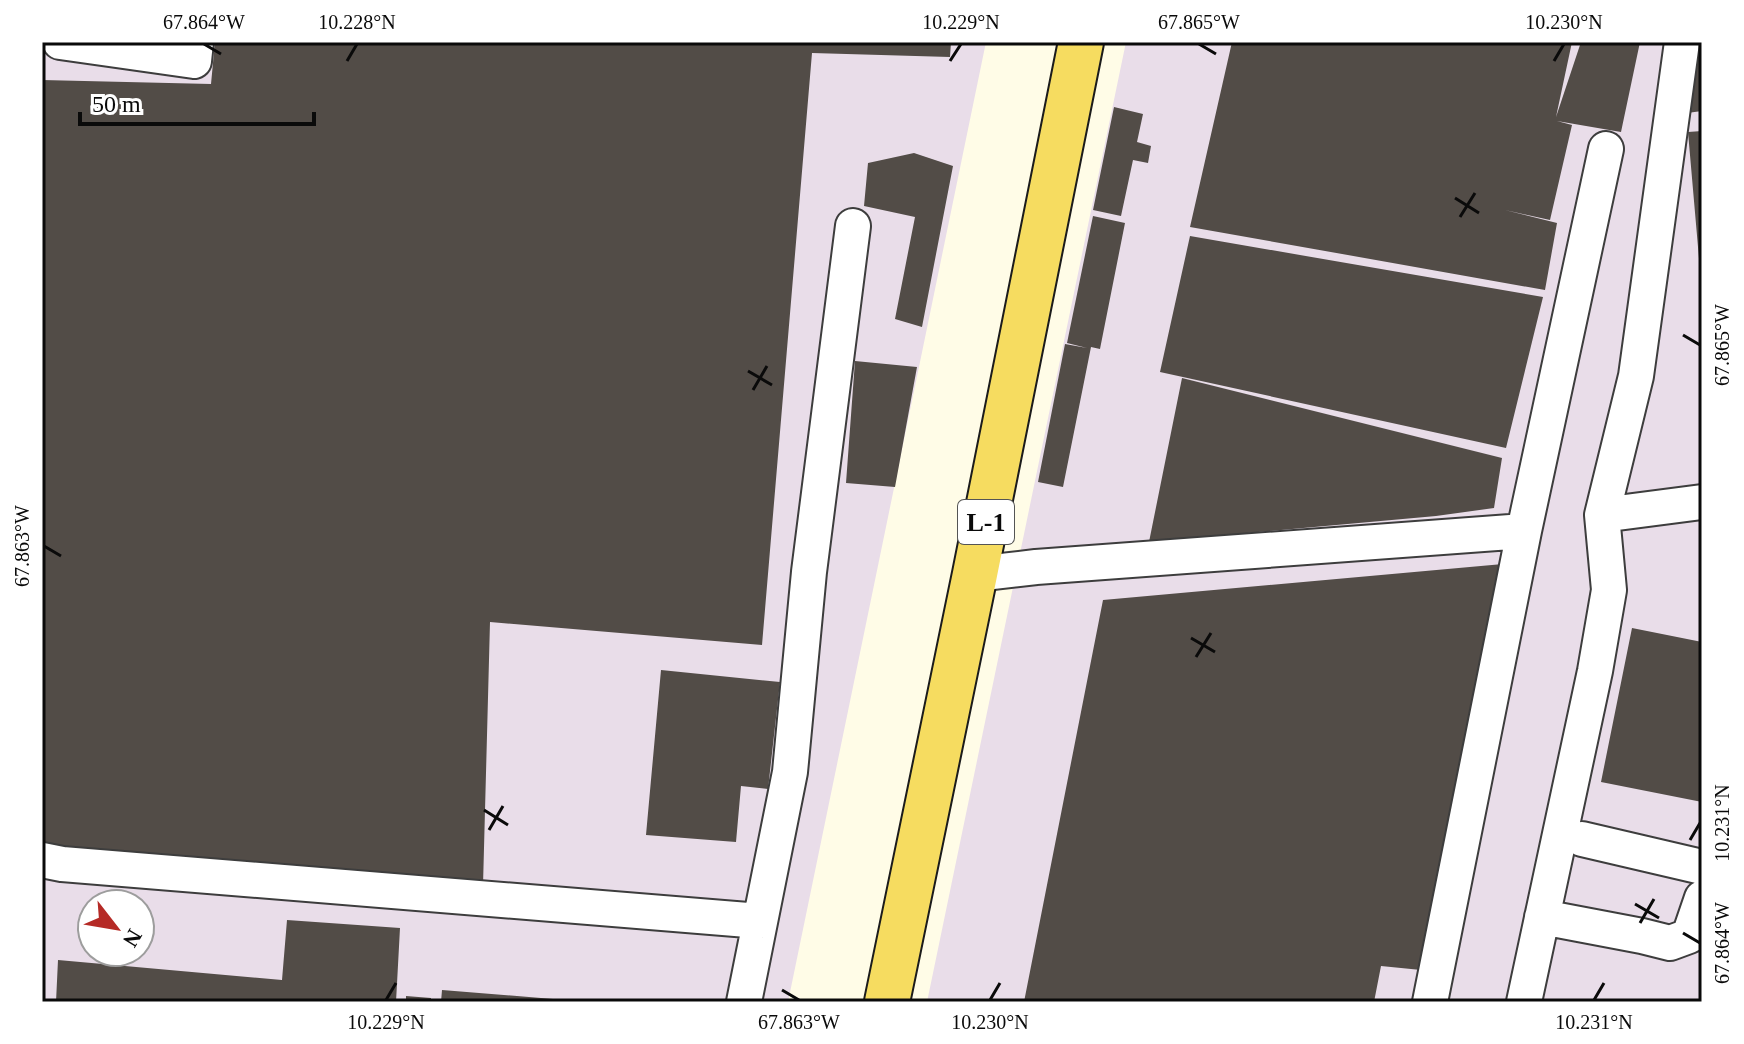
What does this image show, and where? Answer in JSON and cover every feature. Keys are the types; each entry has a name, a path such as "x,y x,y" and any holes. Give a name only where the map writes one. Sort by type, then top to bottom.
{"main road":[{"name":"L-1","path":"887,1002 1081,42"}],"lane":[{"path":"60,42 194,61 196,42"},
{"path":"1535,1000 1542,917 1595,671 1609,590 1602,515 1636,376 1682,42"},
{"path":"1430,1002 1524,531 1606,149"},
{"path":"744,1002 790,772 809,572 853,226"},
{"path":"1602,515 1702,502"},
{"path":"975,574 1524,531"},
{"path":"1582,839 1702,867"},
{"path":"42,860 760,921"},
{"path":"1542,917 1670,943 1689,936 1702,898"}],"shaded area":[{"path":"42,42 986,42 788,1002 42,1002"},
{"path":"1126,42 1702,42 1702,1002 927,1002"}],"building":[{"path":"215,42 951,42 950,57 812,53 762,645 490,622 483,886 42,849 42,80 211,84"},
{"path":"1232,42 1572,42 1556,117 1581,42 1640,42 1621,132 1557,121 1572,125 1550,220 1505,210 1557,223 1545,290 1190,227"},
{"path":"1701,43 1702,111 1687,113"},
{"path":"1114,107 1143,114 1137,142 1151,146 1148,163 1133,160 1121,216 1093,210"},
{"path":"1702,131 1702,270 1700,270 1688,132"},
{"path":"914,153 953,166 922,327 895,319 915,217 864,206 868,163"},
{"path":"1093,216 1125,223 1100,349 1091,347 1063,487 1038,482 1065,344 1087,348 1067,343"},
{"path":"1190,236 1543,297 1506,448 1160,372"},
{"path":"855,361 917,367 895,487 846,483"},
{"path":"1182,378 1502,458 1494,508 1149,542"},
{"path":"1503,564 1421,970 1381,966 1374,1002 1024,1002 1103,600"},
{"path":"1632,628 1702,642 1702,802 1601,782"},
{"path":"661,670 780,682 768,789 741,786 736,842 646,835"},
{"path":"287,920 400,928 396,1002 56,1002 58,960 76,962 76,968 148,968 282,980"},
{"path":"442,990 565,1000 441,1002"},
{"path":"406,996 431,998 431,1002 406,1002"}]}
